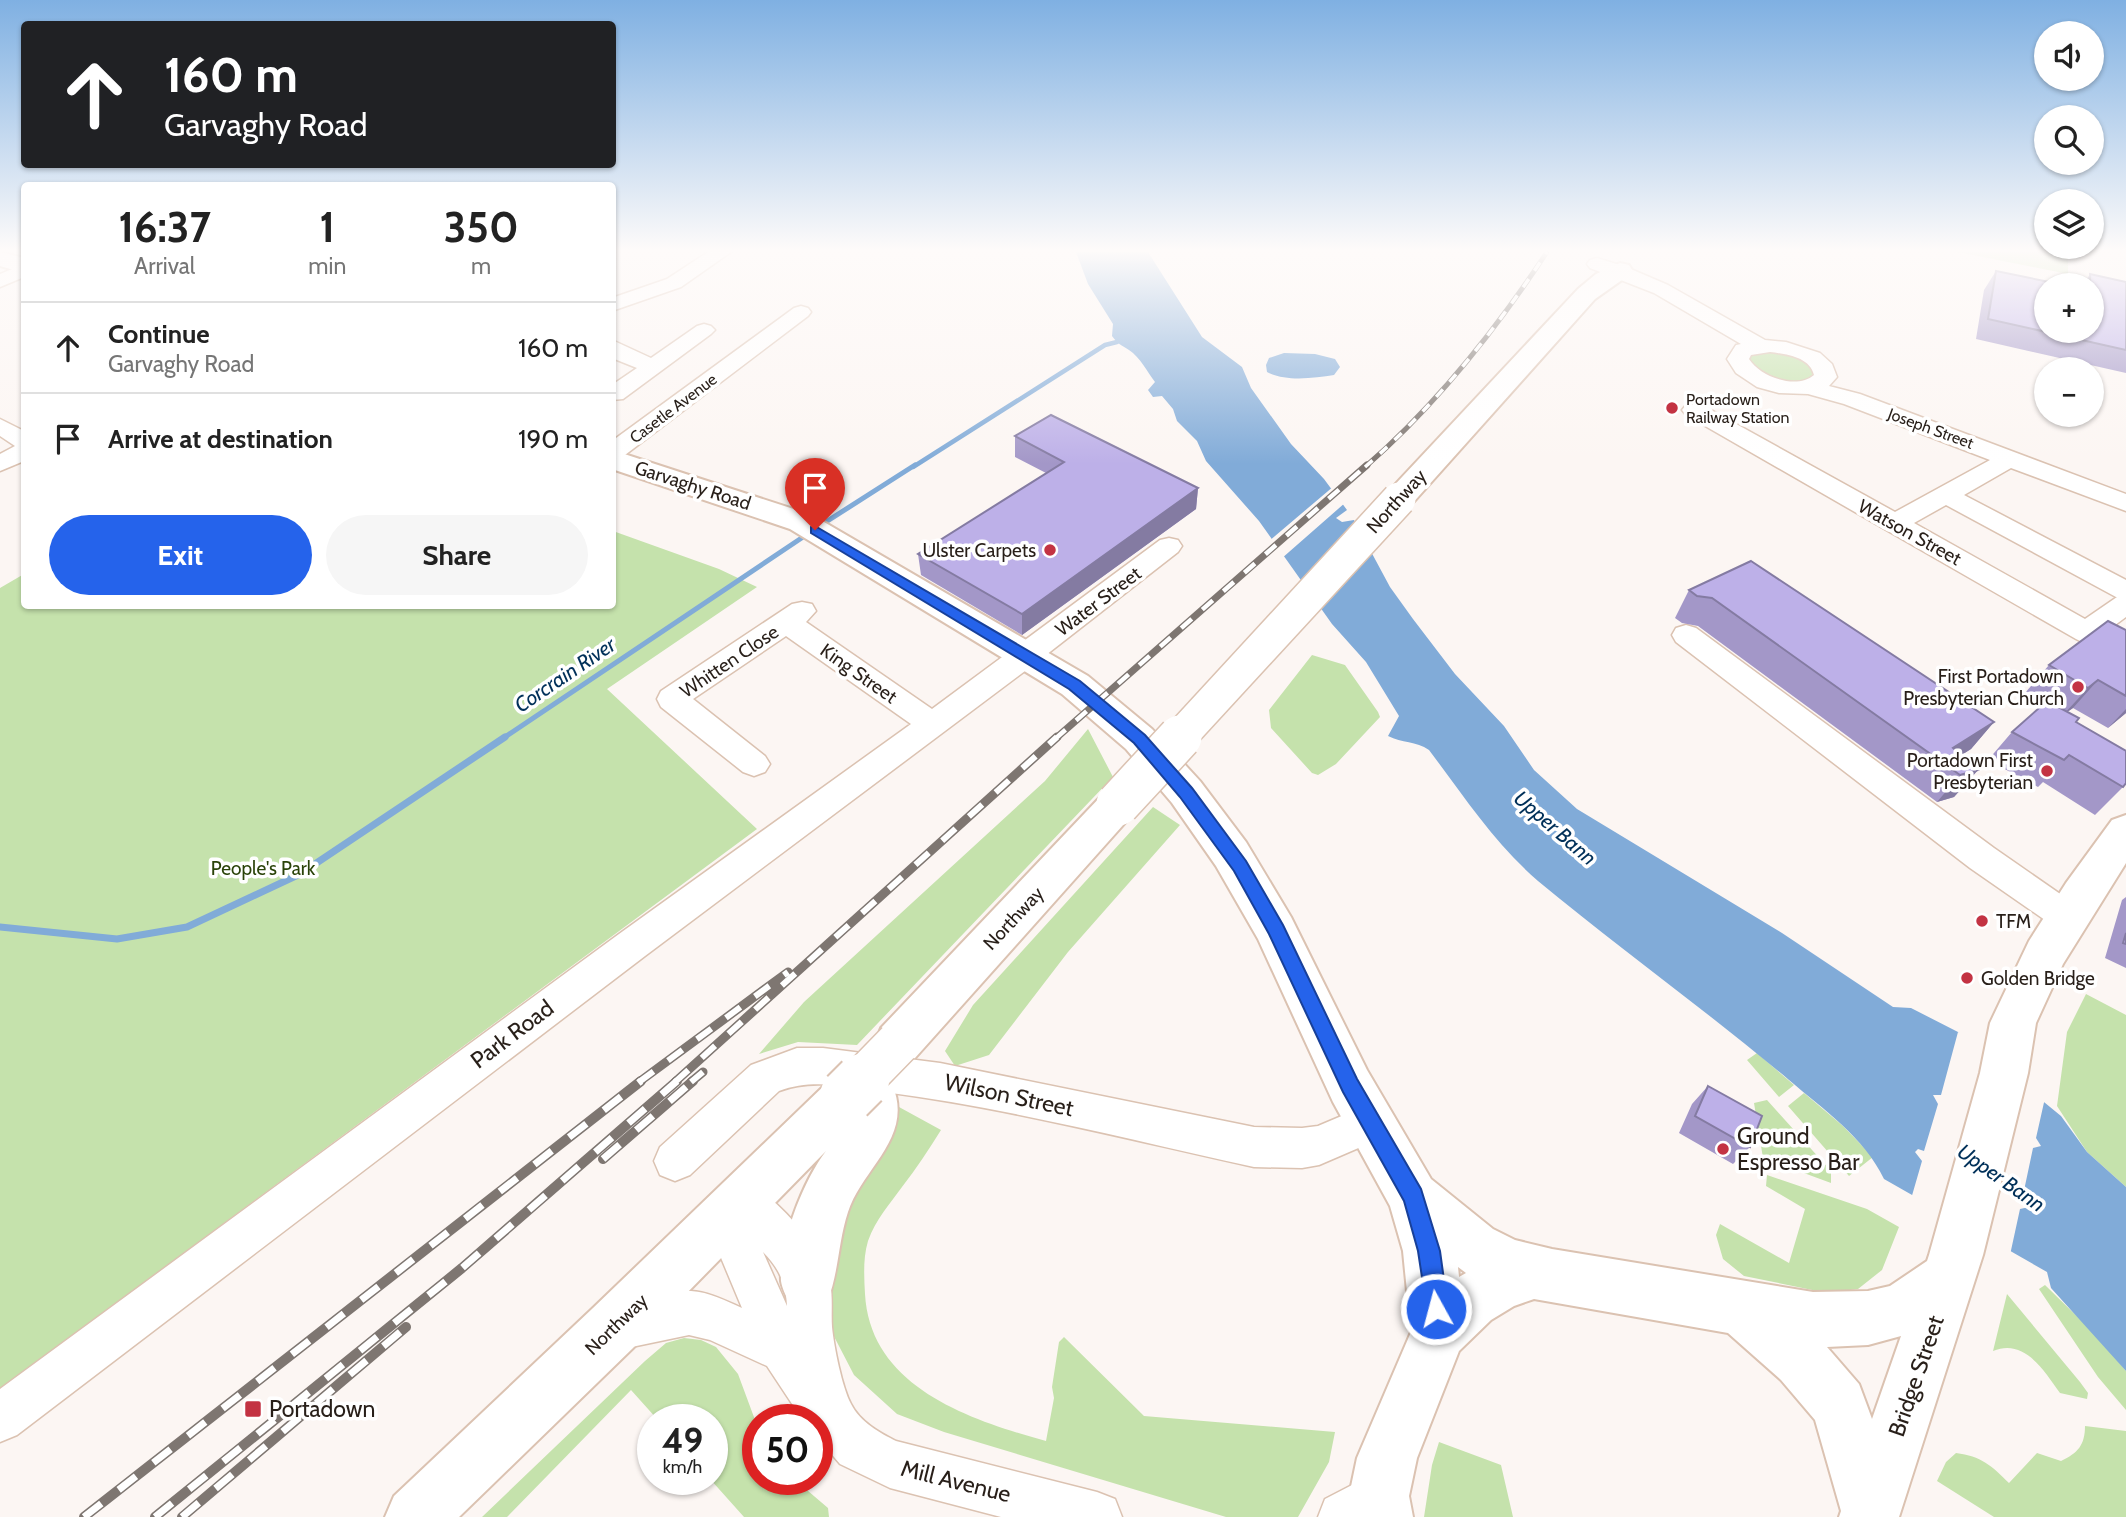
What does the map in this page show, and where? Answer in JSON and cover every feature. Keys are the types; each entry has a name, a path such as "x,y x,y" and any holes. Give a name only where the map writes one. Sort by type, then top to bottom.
{"main road":[{"name":"Northway","path":"415,1517 876,1074 1118,804 1562,323"},
{"name":"Garvaghy Road","path":"616,460 815,530 1075,685 1122,724 1186,792 1240,866 1276,930 1370,1123 1413,1197"},
{"path":"2067,917 2126,831"},
{"name":"Bridge Street","path":"1870,1515 1955,1256 2004,1073 2013,1023 2033,975 2067,917"},
{"path":"808,1283 813,1238 823,1208 833,1183 867,1135 876,1074"},
{"path":"1413,1197 1472,1246 1499,1261 1536,1271 1740,1308 1823,1319 1868,1318 1900,1311 1955,1256"},
{"path":"1413,1197 1429,1251 1439,1332"},
{"path":"1368,1510 1439,1332 1455,1313 1481,1294 1500,1283 1536,1271"},
{"path":"1740,1308 1801,1360 1839,1404 1870,1515"}],"street":[{"name":"Casetle Avenue","path":"616,450 787,323"},
{"path":"1719,323 1749,350 1783,348 1806,355 1826,372 1816,384"},
{"path":"616,393 704,330"},
{"name":"Joseph Street","path":"1749,350 1740,365 1755,377 1780,386 1816,384 2126,503"},
{"path":"616,351 652,366"},
{"name":"Watson Street","path":"1693,410 2126,654"},
{"path":"0,426 21,439"},
{"path":"0,464 21,452"},
{"name":"Joseph Street","path":"1895,523 2011,458"},
{"path":"1945,495 2126,591"},
{"name":"Water Street","path":"1027,655 1169,547"},
{"path":"2086,632 2126,604"},
{"name":"King Street","path":"794,616 932,724"},
{"name":"Whitten Close","path":"754,764 672,699 794,616"},
{"path":"1686,635 1961,843 2067,917"},
{"name":"Park Road","path":"0,1418 632,945 1027,655"},
{"name":"Wilson Street","path":"675,1161 765,1078 797,1066 822,1066 940,1081 1255,1147 1303,1148 1320,1145 1370,1123"},
{"name":"Mill Avenue","path":"733,1209 789,1248 808,1283 810,1331 828,1404"},
{"name":"Mill Avenue","path":"733,1209 783,1350 821,1404"},
{"path":"613,1328 689,1313 713,1318 783,1350"},
{"name":"Mill Avenue","path":"833,1418 857,1447 890,1464 1097,1517"}],"green space":[{"path":"1759,351 1795,357 1807,364 1813,374 1803,381 1789,382 1755,372 1748,357"},
{"name":"People's Park","path":"616,532 719,569 757,587 607,689 757,829 0,1389 0,588 21,576 21,609 616,609"},
{"path":"1312,655 1345,665 1380,717 1336,764 1318,775 1312,773 1271,728 1269,710"},
{"path":"1088,729 1113,777 857,1045 798,1042 759,1054 804,1002 1045,781"},
{"path":"1153,807 1180,825 1068,952 989,1055 955,1066 945,1051 973,1005"},
{"path":"2086,994 2126,1015 2126,1187 2087,1152 2057,1106 2067,1032"},
{"path":"1757,1053 1794,1085 1779,1097 1747,1060"},
{"path":"1804,1093 1843,1126 1873,1157 1849,1176 1788,1106"},
{"path":"1767,1100 1831,1171 1831,1183 1763,1158 1754,1103"},
{"path":"899,1107 941,1130 879,1219 871,1233 865,1254 865,1294 871,1326 885,1353 904,1376 957,1410 1046,1441 1054,1398 1052,1387 1059,1342 1064,1337 1144,1416 1335,1432 1329,1462 1298,1517 1226,1517 944,1432 897,1414 854,1375 826,1321 846,1178 875,1135"},
{"path":"1767,1175 1867,1209 1899,1227 1882,1270 1858,1289 1827,1293 1744,1276 1723,1259 1716,1235 1720,1224 1789,1263 1805,1209 1766,1186"},
{"path":"2045,1285 2097,1336 2126,1371 2126,1410 2098,1377 2039,1289"},
{"path":"2007,1294 2080,1382 2088,1393 2087,1399 2060,1393 2040,1367 2024,1353 2004,1348 1993,1351"},
{"path":"684,1338 701,1340 716,1347 738,1374 749,1404 742,1404 742,1495 813,1495 828,1508 829,1517 744,1517 724,1495 728,1495 728,1404 644,1404 631,1390 507,1517 482,1517 645,1361 666,1343"},
{"path":"2085,1426 2126,1431 2126,1517 1994,1517 1937,1481 1946,1462 1956,1453 1986,1463 2009,1483 2037,1453 2061,1461 2072,1455 2082,1443"},
{"path":"1439,1442 1501,1465 1513,1517 1424,1517 1432,1465"}],"water":[{"name":"Upper Bann","path":"1193,323 1202,337 1242,367 1251,388 1291,444 1324,479 1347,510 1336,518 1342,522 1354,520 1390,587 1455,674 1504,726 1534,770 1577,809 1782,933 1893,1007 1911,1008 1958,1032 2061,1116 2087,1152 2126,1187 2126,1371 2051,1288 2047,1272 1884,1179 1866,1150 1829,1113 1522,867 1480,818 1429,750 1388,736 1399,716 1366,662 1332,624 1259,521 1206,461 1197,441 1177,421 1173,409 1162,396 1153,397 1148,390 1155,382 1137,357 1112,336 1113,324"},
{"path":"1284,353 1315,354 1335,359 1340,367 1334,375 1309,378 1283,377 1267,372 1269,358"}],"pier":[{"path":"1334,486 1346,502 1281,559 1269,541"},
{"path":"1958,1032 1969,1036 2045,1098 2036,1138 2041,1146 2033,1148 2022,1200 2029,1207 2020,1209 2010,1255 1911,1199 1922,1161 1915,1152 1918,1149 1924,1151 1938,1104 1933,1095 1941,1095"}],"building":[{"path":"2005,323 2034,323 2034,329"},
{"path":"2104,323 2126,323 2126,350 2095,343 2104,343"},
{"name":"Ulster Carpets","path":"1051,415 1198,488 1022,614 918,554 1064,462 1015,436"},
{"path":"1751,561 1994,722 1953,748 1978,770 1960,775 1712,598 1697,596 1689,590"},
{"path":"2108,621 2126,630 2126,696 2098,680 2088,688 2049,665"},
{"path":"2047,701 2079,718 2076,722 2126,751 2126,783 2123,787 2069,755 2064,760 2012,732"},
{"path":"1708,1086 1762,1116 1750,1147 1695,1116"}],"waterway":[{"name":"Corcrain River","path":"913,467 1105,345 1117,342"},
{"name":"Corcrain River","path":"818,527 915,465"},
{"name":"Corcrain River","path":"502,739 809,533"},
{"name":"Corcrain River","path":"0,927 117,939 187,927 300,874 505,737"}],"railway":[{"path":"1365,467 1440,393 1497,323"},
{"path":"1055,739 1367,465"},
{"path":"675,1082 1057,737"},
{"path":"639,1082 788,972"},
{"path":"691,1082 703,1072"},
{"path":"84,1517 641,1081"},
{"path":"155,1517 462,1268 677,1081"},
{"path":"603,1159 693,1081"},
{"path":"182,1517 406,1327"}],"place":[{"name":"Portadown Railway Station","path":"1672,408"},
{"name":"Ulster Carpets","path":"1050,550"},
{"name":"First Portadown Presbyterian Church","path":"2078,687"},
{"name":"Portadown First Presbyterian","path":"2047,771"},
{"name":"TFM","path":"1982,921"},
{"name":"Golden Bridge","path":"1967,978"},
{"name":"Ground Espresso Bar","path":"1723,1149"},
{"name":"Portadown","path":"253,1409"}],"route":[{"path":"815,530 1075,685 1139,739 1186,792 1240,866 1276,930 1350,1086 1413,1197 1429,1251 1436,1309"}]}
